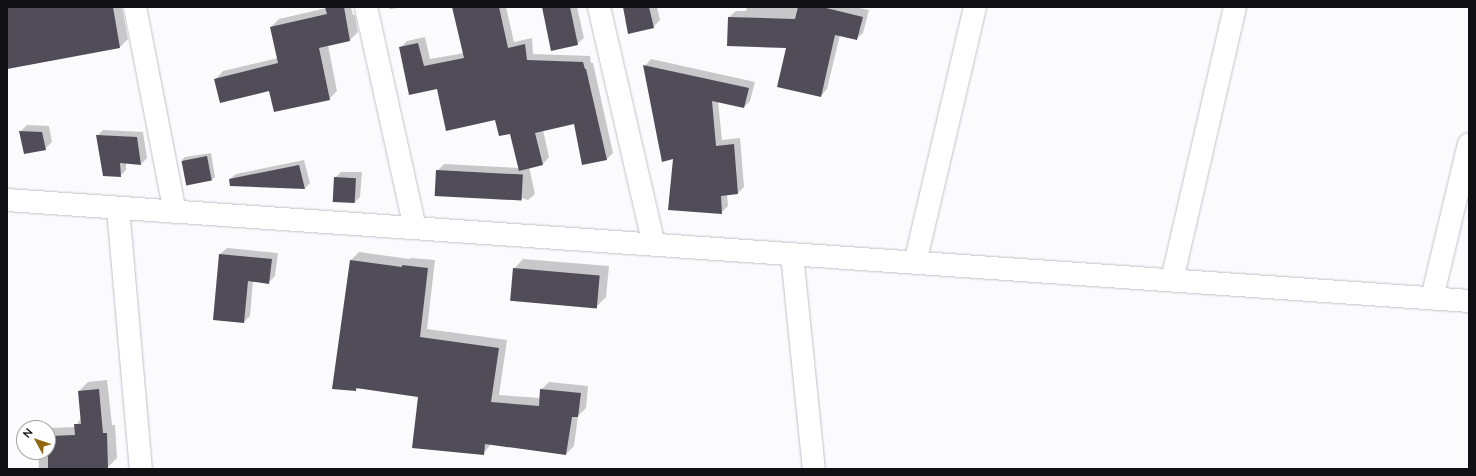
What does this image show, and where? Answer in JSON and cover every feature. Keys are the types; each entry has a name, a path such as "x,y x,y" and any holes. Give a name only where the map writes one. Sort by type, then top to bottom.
{"street":[{"path":"135,7 175,212"},
{"path":"366,7 415,228"},
{"path":"599,7 654,245"},
{"path":"915,263 975,7"},
{"path":"1172,280 1235,7"},
{"path":"1432,298 1469,144"},
{"path":"7,200 1469,301"},
{"path":"118,208 141,469"},
{"path":"792,254 814,469"}],"building":[{"path":"7,7 113,7 120,48 7,69"},
{"path":"325,7 344,7 350,41 319,48 330,100 274,112 269,91 220,103 214,79 278,63 270,27 327,14"},
{"path":"452,7 499,7 508,48 525,44 527,60 583,62 586,69 607,160 582,165 574,124 535,133 543,165 519,171 510,134 499,136 495,120 446,131 437,89 409,95 399,47 418,43 424,66 464,58"},
{"path":"542,7 570,7 578,45 551,51"},
{"path":"623,7 649,7 654,28 628,34"},
{"path":"798,7 822,7 863,17 857,40 835,35 821,97 777,87 786,48 727,46 728,17 795,19"},
{"path":"643,65 749,88 744,108 712,101 716,146 734,144 738,194 721,196 722,214 668,210 673,159 662,162"},
{"path":"19,131 42,132 46,150 24,154"},
{"path":"96,135 137,137 141,165 120,163 121,177 103,176"},
{"path":"207,156 212,181 186,186 181,161"},
{"path":"299,165 305,189 230,186 229,179"},
{"path":"436,170 523,175 522,201 435,196"},
{"path":"334,177 356,178 355,203 333,202"},
{"path":"219,254 272,259 269,284 248,281 244,323 213,320"},
{"path":"350,260 402,267 402,265 428,268 420,337 499,348 491,402 539,406 540,389 581,393 578,417 572,417 566,455 485,444 484,455 412,448 418,397 356,388 356,391 332,389"},
{"path":"513,268 600,276 597,308 510,301"},
{"path":"99,389 103,433 107,433 108,468 48,469 48,460 56,460 56,436 75,435 74,424 81,424 78,391"}]}
